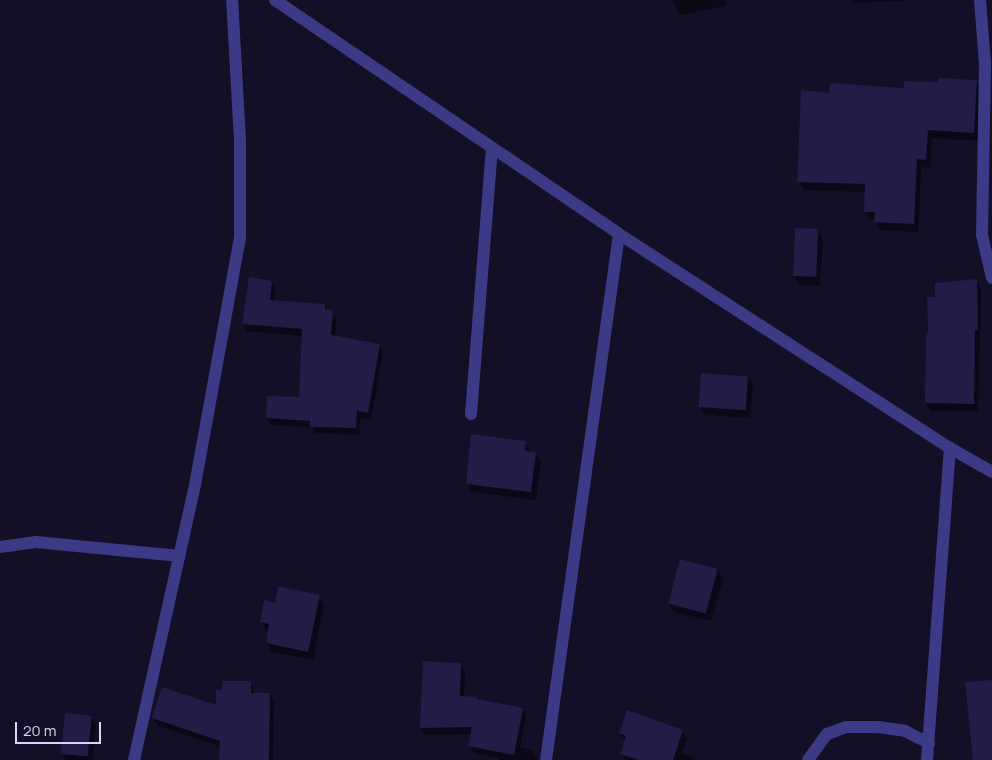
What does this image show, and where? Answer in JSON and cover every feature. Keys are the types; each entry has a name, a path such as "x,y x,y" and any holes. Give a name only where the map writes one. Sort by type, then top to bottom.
{"street":[{"path":"134,760 199,466 240,237 240,141 232,0"},
{"path":"275,0 619,234 950,448 992,472"},
{"path":"980,0 985,64 982,235 992,278"},
{"path":"471,414 492,148"},
{"path":"546,760 619,234"},
{"path":"927,760 950,448"},
{"path":"0,547 36,542 179,556"},
{"path":"808,760 827,734 846,727 878,727 905,730 928,743"}],"building":[{"path":"938,78 977,80 974,133 928,130 926,160 917,159 914,224 874,222 875,212 864,212 865,184 797,182 801,90 829,93 830,83 904,88 904,81 938,82"},
{"path":"795,228 818,229 816,277 793,276"},
{"path":"249,277 272,281 270,300 325,304 325,309 333,310 331,335 380,344 368,413 357,411 356,428 310,427 310,421 266,418 267,396 299,397 302,329 242,324"},
{"path":"977,279 978,330 975,330 974,404 925,403 926,333 928,333 927,297 935,297 935,283"},
{"path":"701,373 748,376 746,410 699,407"},
{"path":"471,434 526,441 525,451 536,452 531,492 466,484"},
{"path":"680,559 718,569 706,614 668,603"},
{"path":"278,586 320,595 308,652 266,643 269,624 260,622 264,600 275,603"},
{"path":"423,661 461,663 460,696 477,697 477,699 523,708 514,755 468,746 472,727 420,728"},
{"path":"992,680 992,760 973,760 965,682"},
{"path":"222,681 251,681 251,693 270,693 269,760 219,760 220,741 152,718 162,687 216,705 216,690 222,690"},
{"path":"627,710 683,730 673,760 639,760 620,754 626,736 619,733"},
{"path":"65,713 92,716 88,757 61,754"}]}
